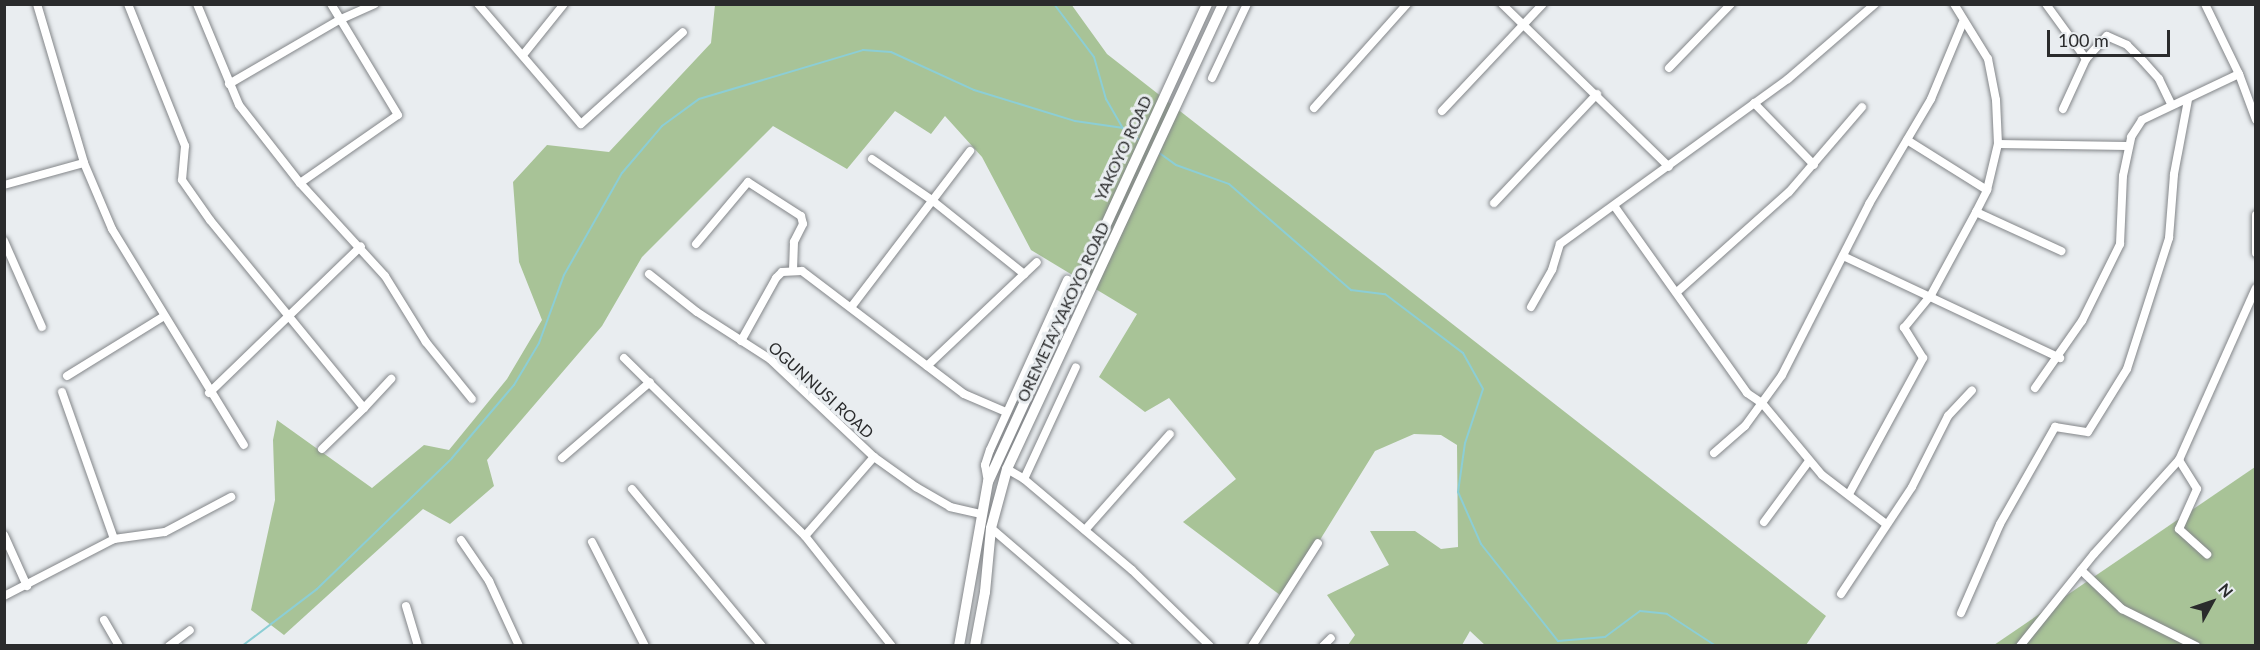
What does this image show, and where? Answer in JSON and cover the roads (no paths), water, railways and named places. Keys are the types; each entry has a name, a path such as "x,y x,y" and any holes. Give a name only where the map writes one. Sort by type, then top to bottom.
{"main road":[{"name":"YAKOYO ROAD","path":"959,645 980,514 988,482 1207,4"},
{"name":"OREMETA/YAKOYO ROAD","path":"975,645 985,592 990,528 1007,469 1222,4"}],"street":[{"path":"37,4 84,163 112,229 209,393 244,445"},
{"path":"128,4 186,148 182,180 210,220 364,408"},
{"path":"197,4 229,84 258,130 300,183 361,246 386,276 426,342 472,399"},
{"path":"300,183 398,115 331,4"},
{"path":"229,84 339,20 375,4"},
{"path":"478,4 580,124 683,32"},
{"path":"523,55 564,4"},
{"path":"1212,78 1247,4"},
{"path":"1314,108 1407,4"},
{"path":"1502,4 1597,94 1669,168"},
{"path":"1442,111 1543,4"},
{"path":"1669,68 1731,4"},
{"path":"1531,307 1552,270 1560,244 1669,168 1712,130 1754,102 1875,4"},
{"path":"1849,494 1923,358 1904,328 1931,295 1976,212 1987,190 1998,144 1996,100 1988,59 1963,22 1954,4"},
{"path":"2046,4 2086,59"},
{"path":"2205,4 2238,74 2256,120"},
{"path":"1714,453 1745,426 1798,345 1843,256 1931,99 1963,22"},
{"path":"2063,109 2086,59 2099,40 2107,36 2127,45 2159,79 2171,104"},
{"path":"2035,388 2060,358 2096,298 2120,244 2127,146 2142,120 2171,104 2187,100 2238,74"},
{"path":"1494,204 1597,94"},
{"path":"1961,613 2000,524 2055,427 2088,432 2127,369 2169,238 2174,174 2187,100"},
{"path":"1754,102 1814,165"},
{"path":"1677,292 1743,237 1814,165 1862,107"},
{"path":"1907,140 1987,190"},
{"path":"1998,144 2127,146"},
{"path":"852,306 970,151"},
{"path":"872,159 933,201 1024,274"},
{"path":"4,184 84,163"},
{"path":"696,244 748,182 801,216 803,224 794,242 793,270"},
{"path":"1615,207 1677,292 1724,363 1748,393 1762,403 1809,461 1886,524"},
{"path":"1976,212 2061,251"},
{"path":"2256,215 2256,253"},
{"path":"4,241 42,327"},
{"path":"209,393 361,246"},
{"path":"1843,256 1931,295 2060,358"},
{"path":"927,366 1037,262"},
{"path":"741,341 776,278 793,270 810,274 964,394 1006,412"},
{"name":"OGUNNUSI ROAD","path":"649,274 741,341 770,359 874,457 950,507 980,514"},
{"path":"988,482 985,465 1006,412 1067,280"},
{"path":"2020,645 2081,570 2179,460 2256,288"},
{"path":"67,376 164,316"},
{"path":"624,358 805,536 892,645"},
{"path":"1024,479 1076,367"},
{"path":"322,449 391,379"},
{"path":"562,458 650,382"},
{"path":"1841,594 1912,487 1948,416 1972,390"},
{"path":"62,392 114,539"},
{"path":"1085,530 1170,435"},
{"path":"805,536 874,457"},
{"path":"2179,460 2197,489 2179,529 2207,554"},
{"path":"1764,522 1809,461"},
{"path":"1007,469 1024,479 1085,530 1210,645"},
{"path":"632,489 762,645"},
{"path":"4,597 114,539 165,532 231,497"},
{"path":"990,528 1128,645"},
{"path":"4,535 27,586"},
{"path":"461,540 489,580 519,645"},
{"path":"591,542 645,645"},
{"path":"1252,645 1318,543"},
{"path":"2081,570 2122,609 2186,643 2196,645"},
{"path":"406,606 417,645"},
{"path":"104,620 118,645"},
{"path":"169,645 190,630"},
{"path":"1323,645 1331,638"}],"waterway":[{"path":"1054,4 1094,57 1106,99 1123,128 1141,141"},
{"path":"242,646 317,589 452,458 514,385 539,343 564,275 622,173 662,126 699,99 863,50 891,52 974,90 1075,121 1123,128"},
{"path":"1158,152 1176,165 1229,184 1351,290 1385,294 1463,353 1483,389 1465,443 1458,492 1481,544 1558,641 1605,637 1640,611 1667,614 1716,646"}]}
